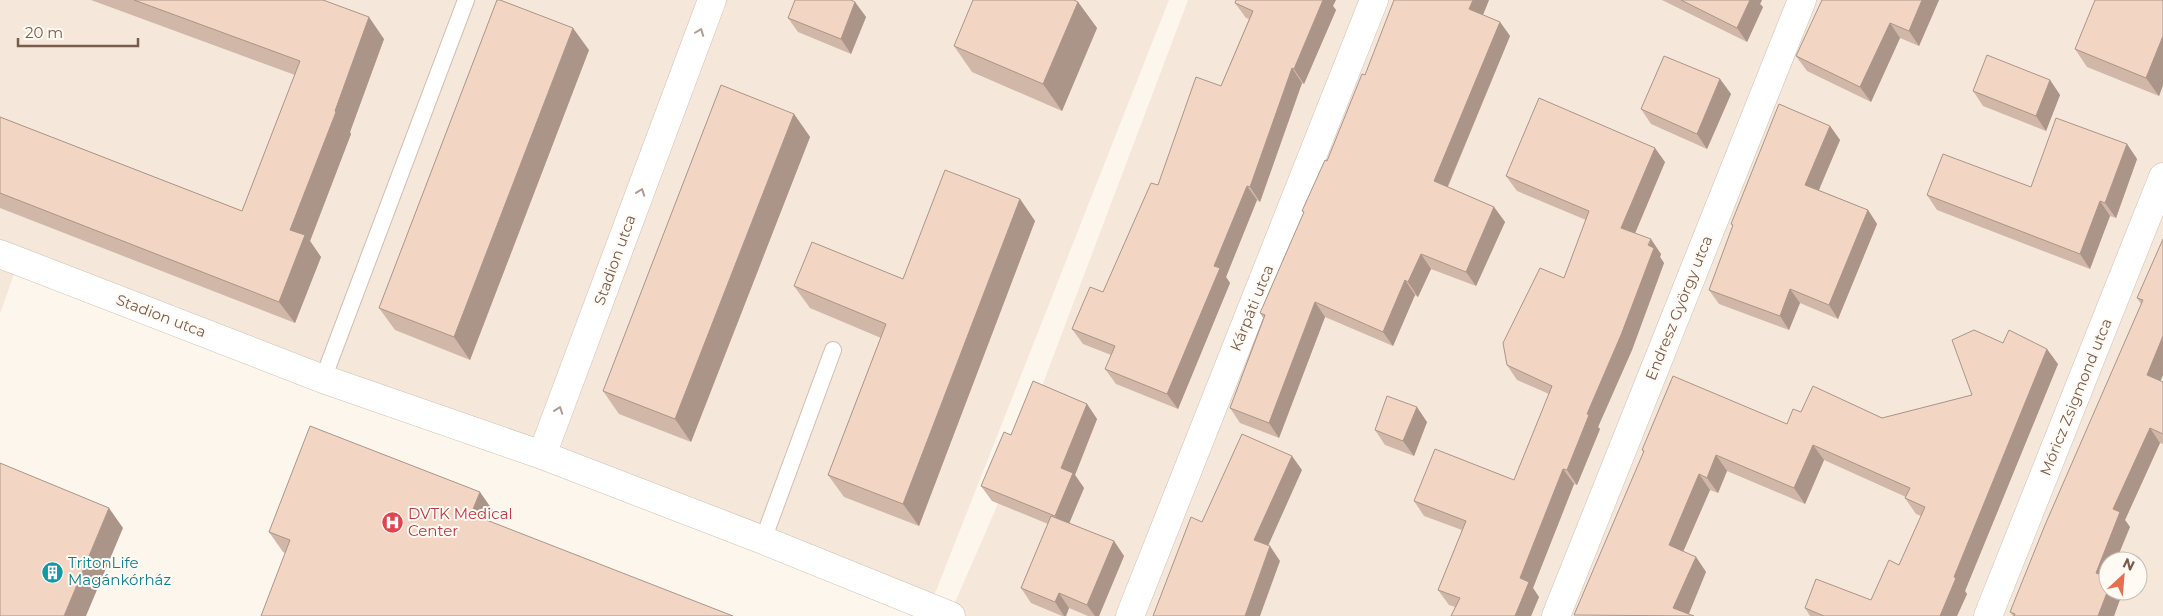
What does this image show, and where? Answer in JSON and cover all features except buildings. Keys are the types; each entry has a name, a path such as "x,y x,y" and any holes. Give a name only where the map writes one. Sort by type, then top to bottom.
{"street":[{"name":"Stadion utca","path":"542,456 712,0"},
{"name":"Kárpáti utca","path":"1130,616 1374,0"},
{"name":"Endresz György utca","path":"1556,616 1802,0"},
{"name":"Móricz Zsigmond utca","path":"1988,616 2163,177"},
{"name":"Stadion utca","path":"0,254 323,379 542,456 764,540 951,616"}],"lane":[{"path":"323,379 466,0"},
{"path":"764,540 833,350"}],"shaded area":[{"path":"0,0 1169,0 932,601 19,260 0,314"},
{"path":"1188,0 2163,0 2163,616 949,616 994,513"}],"place":[{"name":"DVTK Medical Center","path":"392,523"},
{"name":"TritonLife Magánkórház","path":"52,572"}]}
